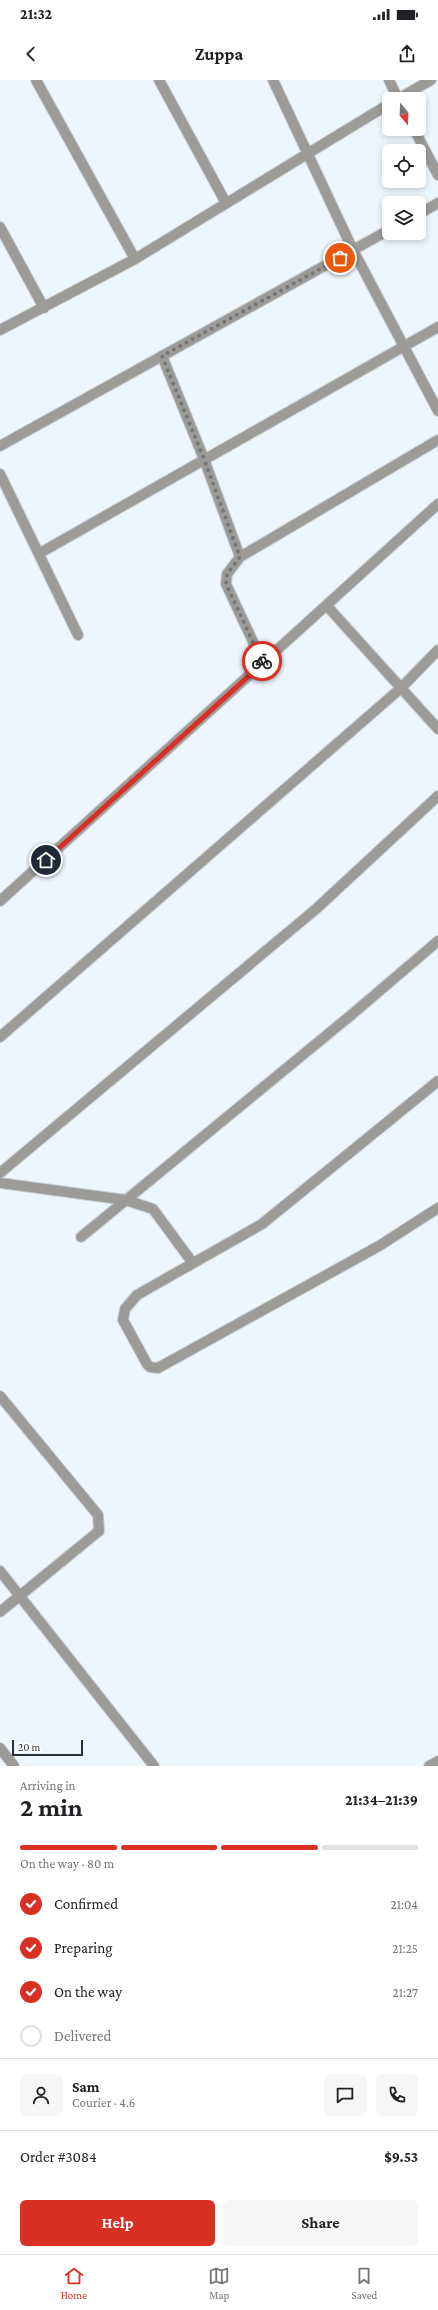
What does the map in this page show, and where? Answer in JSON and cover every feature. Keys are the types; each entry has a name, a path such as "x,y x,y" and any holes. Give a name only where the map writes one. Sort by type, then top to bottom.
{"street":[{"path":"36,80 135,259"},
{"path":"159,80 226,203"},
{"path":"272,80 353,250 438,411"},
{"path":"389,80 395,92"},
{"path":"410,92 431,80"},
{"path":"0,330 135,259 382,108"},
{"path":"418,136 438,175"},
{"path":"426,210 438,203"},
{"path":"0,227 44,308"},
{"path":"0,446 382,234"},
{"path":"40,553 204,459 404,348 438,327"},
{"path":"162,356 204,459 240,557"},
{"path":"263,663 226,584 227,574 240,557 438,440"},
{"path":"0,474 40,553 78,635"},
{"path":"0,901 438,504"},
{"path":"327,606 438,730"},
{"path":"0,1037 402,688 438,650"},
{"path":"0,1173 316,909 438,796"},
{"path":"81,1237 350,1016 438,940"},
{"path":"438,1081 262,1224 192,1262 137,1295 125,1309 123,1320 150,1367 158,1368 379,1246 438,1208"},
{"path":"0,1183 126,1200 153,1209 192,1262"},
{"path":"0,1396 98,1515 99,1522 99,1531 20,1594 0,1612"},
{"path":"0,1571 20,1594 154,1766"},
{"path":"0,1748 14,1766"},
{"path":"430,1766 438,1761"}],"way so far":[{"path":"262,661 226,584 227,574 240,557 204,459 162,356 340,258"}],"route":[{"path":"46,860 263,663 262,661"}]}
